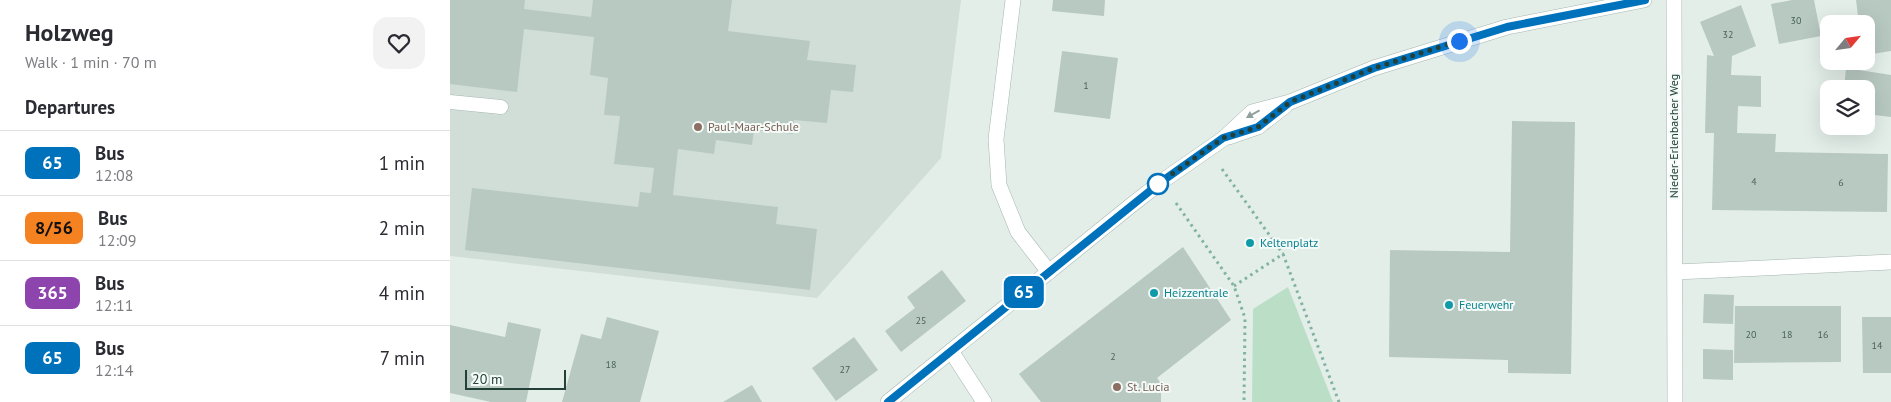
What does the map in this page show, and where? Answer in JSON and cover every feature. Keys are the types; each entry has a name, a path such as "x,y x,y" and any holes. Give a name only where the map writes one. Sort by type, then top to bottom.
{"street":[{"path":"1013,0 996,139 999,185 1018,232 1050,272"},
{"path":"888,402 1161,182 1223,138 1252,112 1290,102 1374,68 1507,27 1644,0"},
{"name":"Nieder-Erlenbacher Weg","path":"1674,0 1675,402"},
{"path":"1675,272 1891,262"},
{"path":"951,351 984,402"}],"lane":[{"path":"450,102 501,107"}],"path":[{"path":"1208,148 1283,254 1339,402"},
{"path":"1161,182 1234,286 1244,318 1244,402"},
{"path":"1234,286 1283,254"}],"shaded area":[{"name":"Paul-Maar-Schule","path":"450,0 961,0 941,158 817,298 450,256"}],"green space":[{"path":"1288,287 1333,402 1252,402 1253,309"}],"building":[{"path":"450,0 525,0 524,9 591,17 593,0 732,0 728,31 810,41 807,60 856,65 853,92 831,90 827,123 794,120 793,134 754,130 752,145 716,140 714,154 678,149 673,195 778,207 776,224 817,229 810,290 465,250 472,188 638,207 640,192 651,193 654,168 614,164 620,116 604,115 608,78 590,75 594,37 524,29 517,92 450,84"},
{"path":"1053,0 1105,0 1104,16 1052,11"},
{"path":"1792,0 1814,0 1820,36 1779,44 1771,4"},
{"path":"1856,0 1891,0 1891,51 1875,54 1875,15 1858,15"},
{"path":"1741,5 1756,46 1732,56 1731,75 1761,76 1761,107 1738,106 1737,133 1776,134 1775,152 1888,154 1887,212 1712,210 1714,133 1705,133 1707,55 1714,56 1700,22"},
{"path":"1062,51 1118,58 1110,119 1054,112"},
{"path":"1846,70 1891,75 1891,117 1875,115 1875,80 1845,80"},
{"path":"1512,121 1575,122 1571,374 1508,373 1508,360 1389,357 1390,250 1510,252"},
{"path":"1183,247 1231,320 1157,378 1161,383 1161,402 1041,402 1019,374"},
{"path":"942,270 966,301 901,352 885,331 915,308 907,297"},
{"path":"1704,294 1734,295 1733,324 1703,323"},
{"path":"1735,306 1841,306 1841,362 1734,363"},
{"path":"607,317 659,331 640,402 562,402 581,334 601,339"},
{"path":"1862,317 1891,317 1891,373 1863,373"},
{"path":"508,322 541,329 526,402 491,402 450,393 450,325 505,337"},
{"path":"854,337 878,370 836,401 812,368"},
{"path":"1703,349 1733,350 1733,380 1703,379"},
{"path":"752,385 762,402 723,402"}],"bus line":[{"name":"65","path":"888,402 1161,182 1223,138 1258,127 1290,102 1374,68 1507,27 1645,0"}],"place":[{"name":"Paul-Maar-Schule","path":"698,127"},
{"name":"Keltenplatz","path":"1250,243"},
{"name":"Heizzentrale","path":"1154,293"},
{"name":"Feuerwehr","path":"1449,305"},
{"name":"St. Lucia","path":"1117,387"}],"route":[{"path":"1158,184 1223,138 1258,127 1290,102 1374,68 1459,41"}]}
